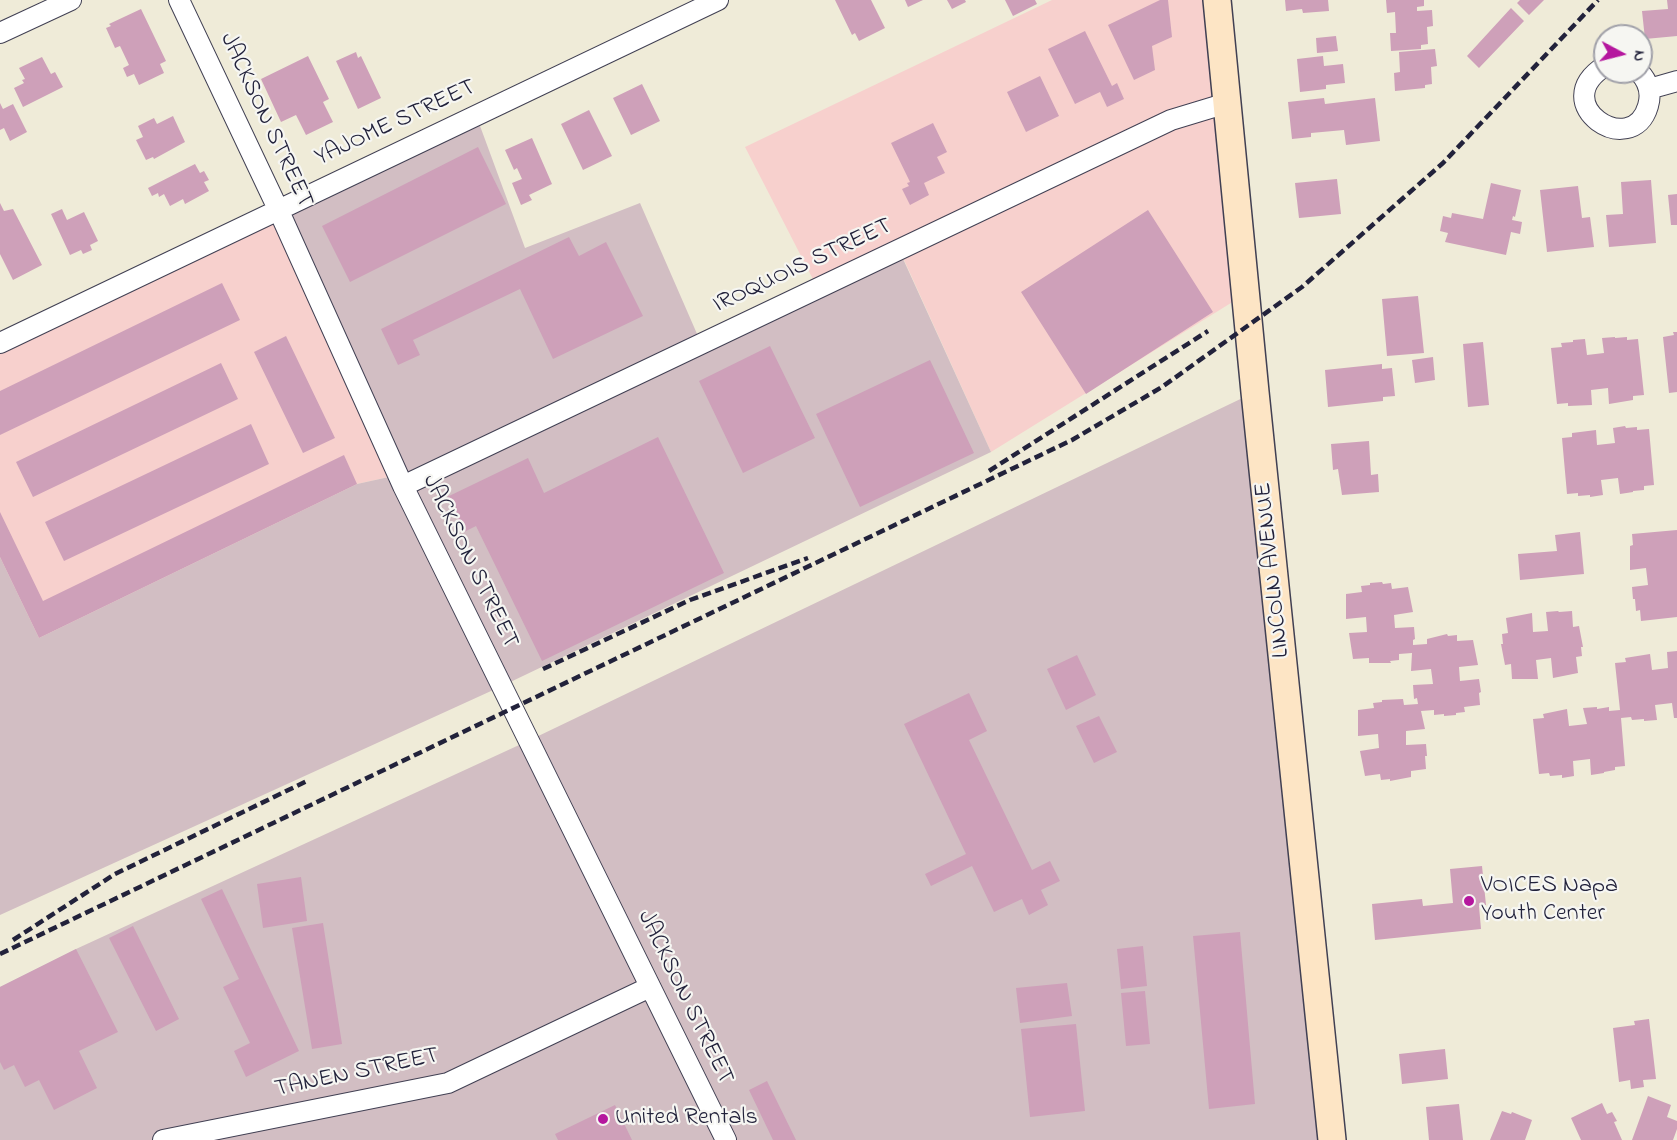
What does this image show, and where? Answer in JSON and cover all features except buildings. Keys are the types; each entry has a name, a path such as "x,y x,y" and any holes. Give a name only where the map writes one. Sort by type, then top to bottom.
{"main road":[{"name":"LINCOLN AVENUE","path":"1218,0 1254,392 1332,1140"}],"street":[{"path":"0,33 71,0"},
{"name":"JACKSON STREET","path":"179,0 278,209 403,486 726,1140"},
{"name":"YAJOME STREET","path":"0,343 718,0"},
{"path":"1593,75 1588,81 1585,92 1589,112 1595,120 1614,129 1624,128 1642,118 1648,109 1645,84"},
{"path":"1653,80 1677,81"},
{"name":"IROQUOIS STREET","path":"403,486 1171,120 1227,103"},
{"name":"TANEN STREET","path":"163,1140 448,1083 650,987"}],"shaded area":[{"path":"1052,0 1217,0 1247,293 991,452 900,251 818,289 745,147"},
{"path":"476,115 525,248 640,203 701,343 899,250 991,452 502,686 0,915 0,557 39,638 357,484 398,475 278,209"},
{"path":"278,209 398,475 357,484 39,638 0,557 0,343"},
{"path":"1255,392 1332,1140 0,1140 0,987 76,949 530,740"}],"railway":[{"path":"0,954 1072,440 1162,387 1302,287 1443,163 1598,0"},
{"path":"989,471 1208,331"},
{"path":"543,669 690,600 808,558"},
{"path":"13,940 115,874 309,780"}],"place":[{"name":"VOICES Napa Youth Center","path":"1469,901"},
{"name":"United Rentals","path":"603,1119"}]}
